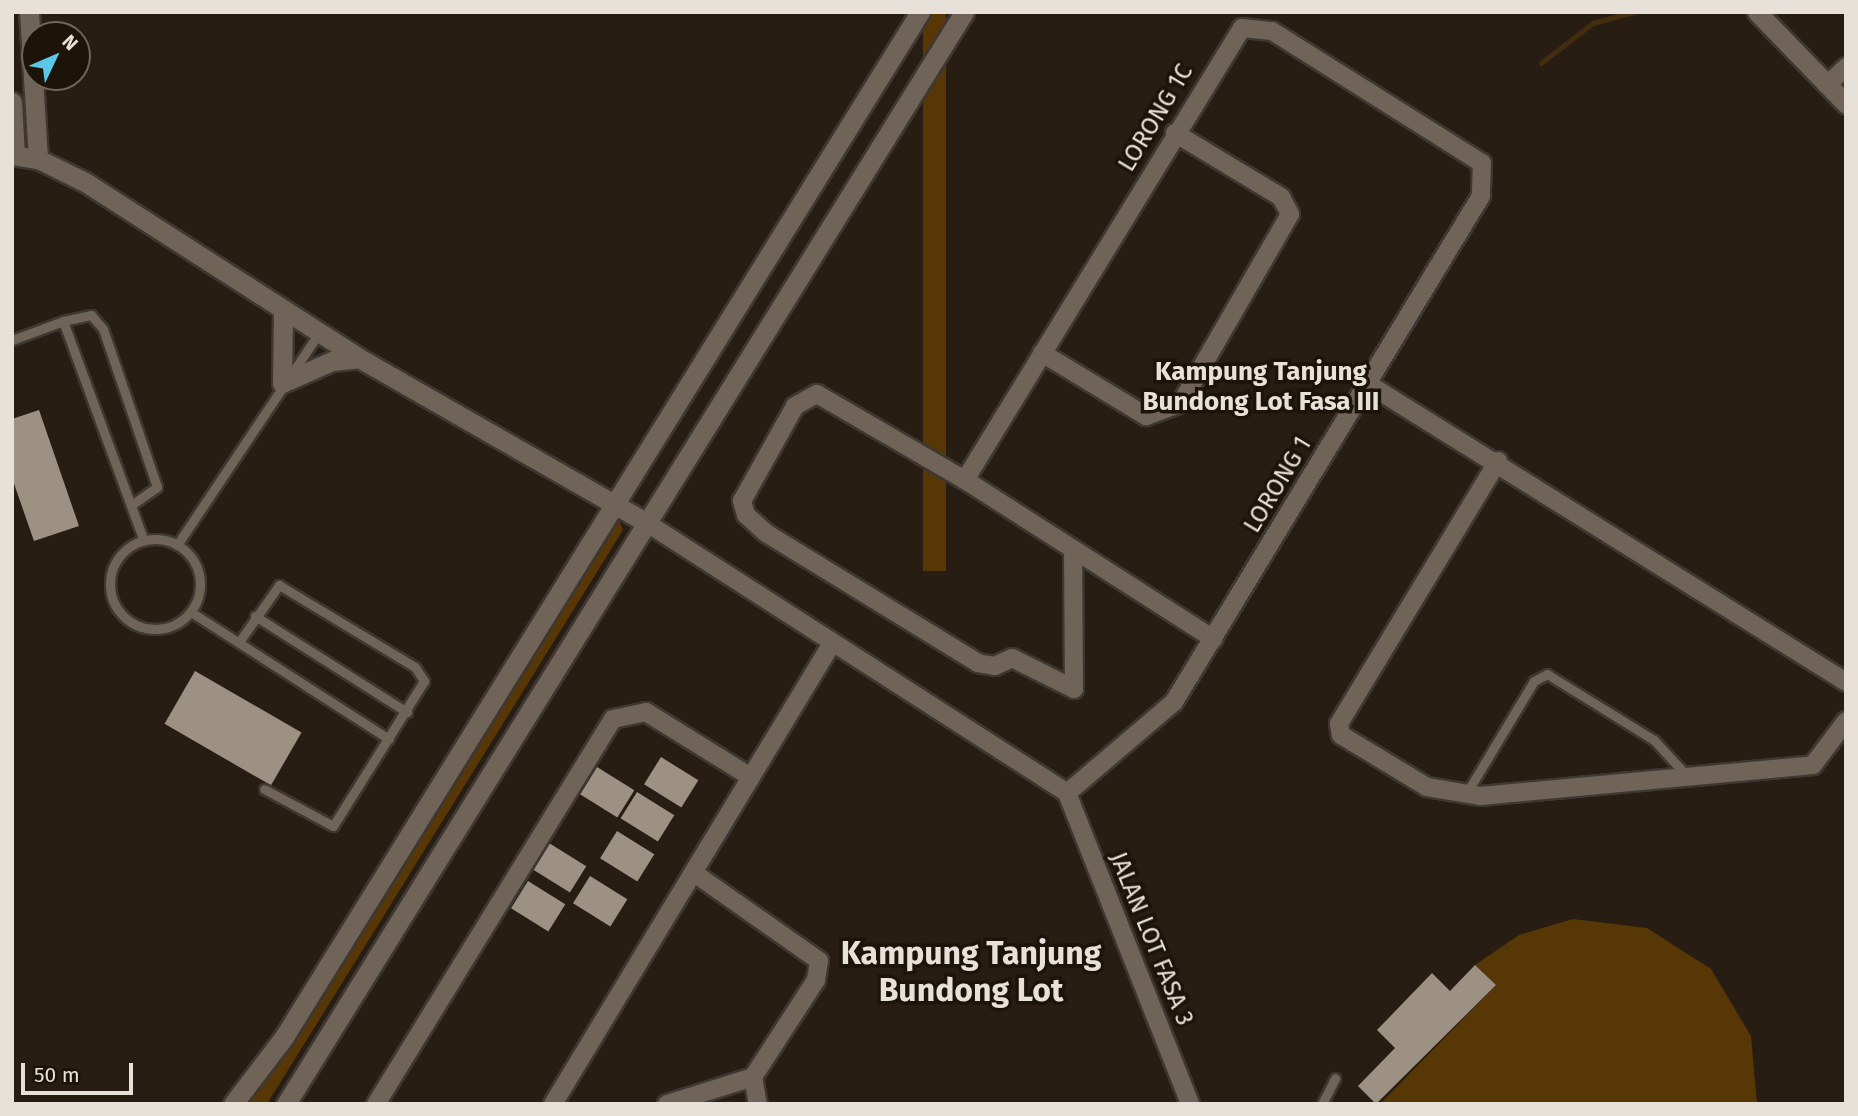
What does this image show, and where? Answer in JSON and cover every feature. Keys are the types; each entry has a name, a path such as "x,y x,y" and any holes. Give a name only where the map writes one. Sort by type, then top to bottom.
{"main road":[{"path":"30,12 38,159"},
{"path":"233,1104 284,1037 612,503 920,12"},
{"path":"286,1104 964,12"},
{"path":"1757,12 1846,104"},
{"path":"12,102 13,155 38,159 359,358 647,523"},
{"path":"283,311 282,383 332,360 359,358"}],"street":[{"name":"LORONG 1C","path":"965,480 1237,33 1254,24 1469,150 1485,169"},
{"path":"1827,85 1846,66"},
{"path":"1042,353 1150,417 1177,406 1188,391 1290,214 1280,197 1175,133"},
{"name":"LORONG 1","path":"1067,793 1174,702 1481,196 1485,169"},
{"path":"1368,384 1498,461 1846,682"},
{"path":"1073,549 1074,689 1012,658 995,666 978,663 766,533 742,508 795,406 809,394 824,397 965,480 1214,639"},
{"path":"1498,461 1337,728 1419,783 1465,796 1690,779 1813,765 1846,721"},
{"path":"647,523 831,645 1067,793"},
{"path":"552,1104 831,645"},
{"path":"376,1104 613,719 646,712 751,777"},
{"name":"JALAN LOT FASA 3","path":"1067,793 1191,1104"},
{"path":"667,1104 752,1077 816,980 819,961 694,873"},
{"path":"752,1077 758,1104"}],"lane":[{"path":"12,340 63,321 91,315 103,330 157,487 131,505"},
{"path":"63,321 144,541"},
{"path":"177,545 282,383 319,333"},
{"path":"144,541 177,545 200,578 191,612 156,629 133,623 116,606 112,571 125,551 144,541"},
{"path":"239,642 279,585 415,667 424,681 333,826 264,789"},
{"path":"191,612 389,739"},
{"path":"255,616 407,712"},
{"path":"1465,796 1534,681 1547,674 1654,740 1690,779"},
{"path":"1322,1104 1335,1078"}],"shaded area":[{"path":"923,12 946,12 946,571 923,571"},
{"path":"614,508 623,530 267,1104 234,1104"},
{"path":"1573,919 1647,928 1711,969 1751,1036 1757,1104 1380,1104 1496,985 1475,965 1519,935"}],"building":[{"path":"39,410 79,526 34,541 12,478 12,419"},
{"path":"195,671 302,732 271,785 164,724"},
{"path":"661,757 698,780 681,807 644,784"},
{"path":"597,767 634,790 617,817 580,794"},
{"path":"637,792 674,815 658,842 621,818"},
{"path":"617,831 654,854 637,881 600,858"},
{"path":"549,843 586,866 570,893 533,869"},
{"path":"590,876 627,899 610,926 573,903"},
{"path":"528,881 565,904 548,931 511,908"},
{"path":"1475,965 1496,985 1376,1104 1358,1086 1395,1048 1377,1030 1432,973 1450,991"}],"waterway":[{"path":"1541,63 1593,23 1634,12"}],"district":[{"name":"Kampung Tanjung Bundong Lot Fasa III","path":"1261,387"},
{"name":"Kampung Tanjung Bundong Lot","path":"971,972"}]}
